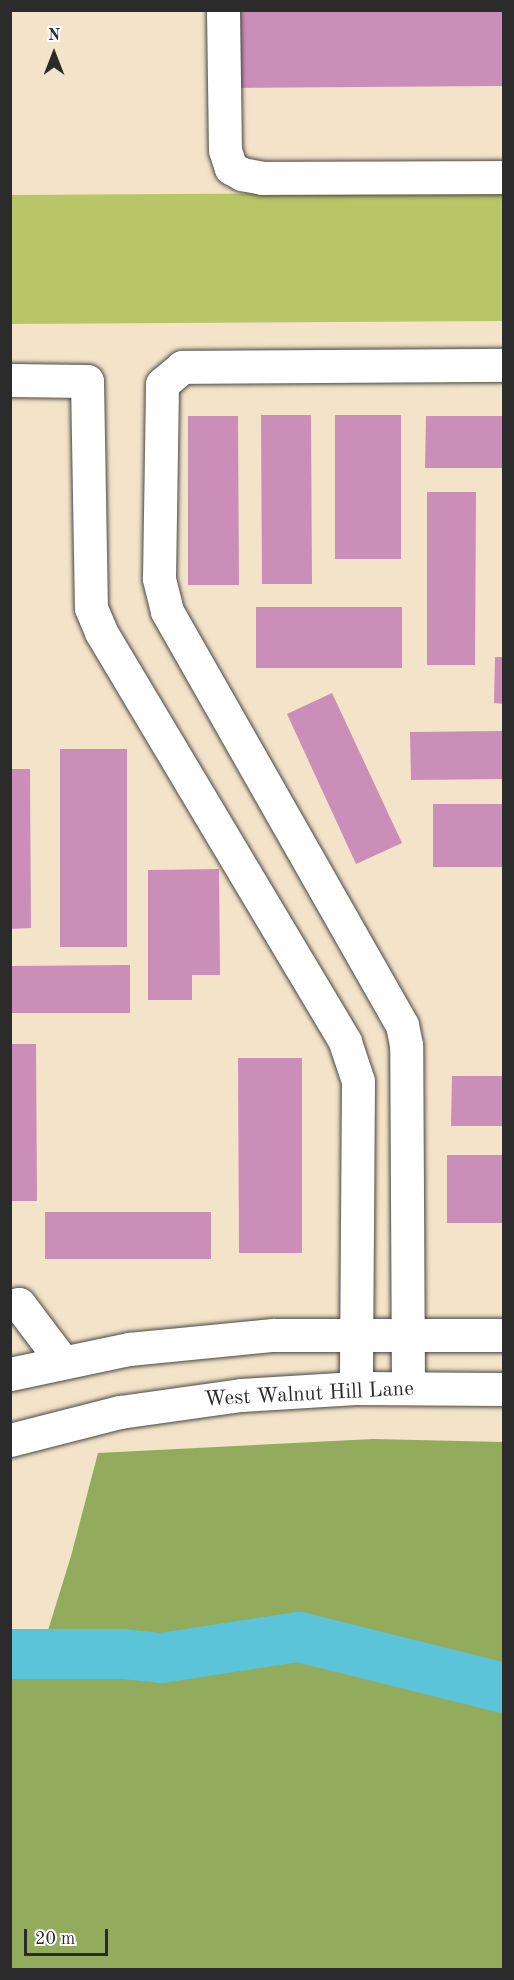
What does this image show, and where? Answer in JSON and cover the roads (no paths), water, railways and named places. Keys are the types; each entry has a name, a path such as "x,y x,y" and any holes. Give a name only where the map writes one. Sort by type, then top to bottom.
{"main road":[{"path":"223,10 225,150 231,168 242,174 262,177 504,177"},
{"path":"408,1388 406,1045 402,1025 167,611 159,578 162,384 182,367 504,365"},
{"path":"10,380 87,381 91,608 101,632 345,1042 358,1081 356,1388"},
{"path":"10,1306 19,1304 62,1361"},
{"path":"10,1374 62,1361 129,1349 273,1335 504,1335"},
{"name":"West Walnut Hill Lane","path":"10,1440 120,1412 241,1395 356,1388 504,1389"}],"waterway":[{"path":"10,1654 123,1654 161,1658 299,1637 504,1688"}]}
